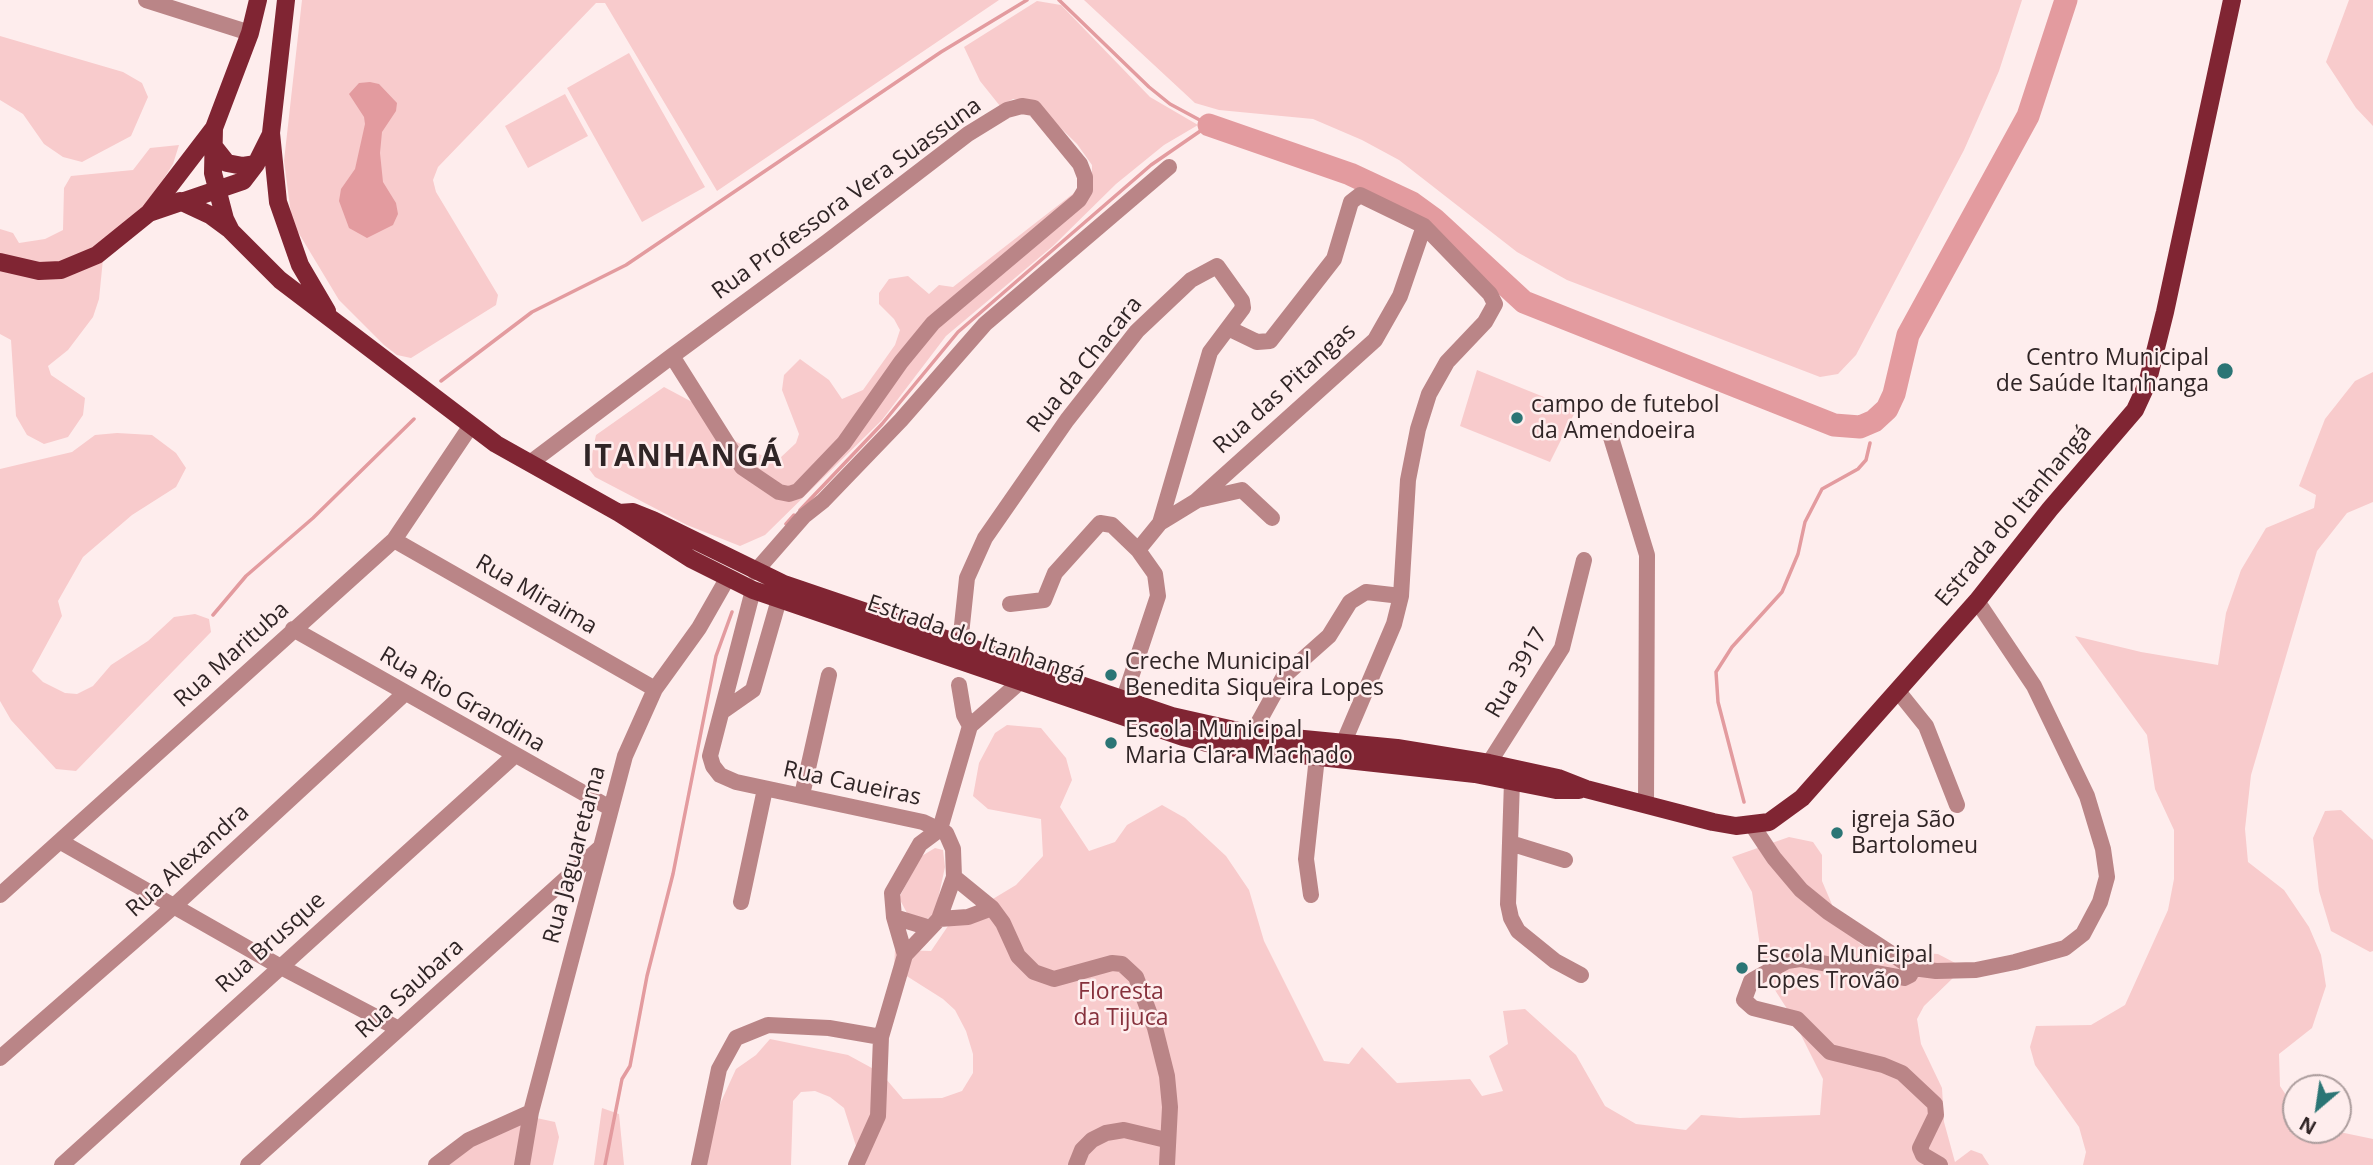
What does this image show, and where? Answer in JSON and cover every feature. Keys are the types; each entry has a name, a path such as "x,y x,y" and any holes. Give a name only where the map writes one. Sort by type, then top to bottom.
{"main road":[{"path":"0,262 39,271 61,270 97,255 149,214 213,136 250,33 258,0"},
{"path":"286,0 271,133 278,202 300,265 329,314"},
{"name":"Estrada do Itanhangá","path":"231,231 279,280 329,314 470,427 619,513 647,533 727,579 752,590 781,591 960,644 1172,716 1252,734 1397,748 1489,763 1558,778 1586,789 1713,822 1752,825 1769,822 1784,814 1802,798 1977,601 2050,509 2135,410 2147,384 2232,0"},
{"path":"149,214 243,181 256,164 271,133"},
{"path":"213,136 227,163 243,166 256,164"},
{"path":"213,136 215,191 231,231"},
{"path":"180,201 210,215 231,231"},
{"name":"Estrada do Itanhangá","path":"619,513 632,512 653,520 755,572 781,591 1021,681 1219,746 1513,781 1556,790 1586,789"}],"street":[{"path":"146,0 250,33"},
{"name":"Rua Professora Vera Suassuna","path":"530,463 673,356 986,122 1007,110 1022,106 1034,108 1080,164 1085,177 1085,190 1079,200 949,306 901,362 844,443 798,491 789,494 779,492 742,467 673,356"},
{"path":"755,572 804,516 823,501 901,420 985,324 1169,167"},
{"path":"1228,328 1257,342 1270,341 1334,259 1355,197 1360,195 1400,211 1424,226 1490,293 1495,304 1485,322 1447,362 1429,394 1408,480 1401,596 1384,648 1343,744"},
{"name":"Rua das Pitangas","path":"1160,523 1196,501 1375,340 1400,296 1424,226"},
{"name":"Rua da Chacara","path":"960,644 967,578 985,538 1067,420 1137,331 1191,280 1217,265 1242,301 1240,315 1210,352 1160,523 1139,550"},
{"name":"Rua Marituba","path":"0,895 394,540 470,427"},
{"path":"1609,431 1647,555 1646,805"},
{"path":"1196,501 1242,490 1272,518"},
{"path":"1010,604 1044,600 1055,573 1100,523 1112,525 1139,550 1155,574 1158,596 1124,701"},
{"name":"Rua Miraima","path":"394,540 655,689"},
{"name":"Rua 3917","path":"1489,763 1562,648 1584,560"},
{"name":"Rua Jaguaretama","path":"522,1165 531,1112 625,756 655,689 699,628 727,579"},
{"name":"Rua Caueiras","path":"752,590 710,757 713,766 720,775 765,789 923,822 940,829 953,849 954,877 935,924 905,955"},
{"path":"723,710 752,690 781,591"},
{"path":"1252,734 1284,676 1329,636 1350,602 1366,592 1401,596"},
{"path":"1752,825 1774,858 1801,890 1828,912 1913,968 1936,971 1976,970 2065,948 2083,934 2100,902 2107,877 2104,849 2087,796 2050,716 2012,650 1977,601"},
{"name":"Rua Rio Grandina","path":"293,629 610,808"},
{"path":"735,660 760,667"},
{"path":"802,795 829,675"},
{"path":"856,1165 878,1116 881,1037 905,955 894,917 892,893 920,844 940,829 970,726 1021,681"},
{"path":"959,685 964,715 970,726"},
{"path":"1897,690 1926,726 1957,805"},
{"name":"Rua Alexandra","path":"0,1058 173,907 404,694"},
{"name":"Rua Brusque","path":"62,1165 514,756"},
{"path":"1311,895 1306,859 1317,757"},
{"path":"1513,781 1508,904 1511,918 1518,931 1555,961 1581,975"},
{"path":"741,902 765,789"},
{"path":"900,819 910,837 912,857"},
{"path":"61,842 279,966 399,1029"},
{"path":"1510,843 1565,860"},
{"name":"Rua Saubara","path":"248,1165 427,1007 555,886 601,847"},
{"path":"954,877 992,908 1003,923 1018,956 1026,965 1044,976 1054,979 1112,962 1122,964 1136,977 1156,1028 1167,1076 1170,1108 1166,1140 1167,1165"},
{"path":"555,886 588,896"},
{"path":"894,917 935,924 968,917 992,908"},
{"path":"1913,968 1910,975 1904,978 1800,959 1787,961 1751,981 1744,1000 1753,1008 1797,1019 1830,1052 1883,1065 1902,1073 1936,1104 1936,1115 1920,1148 1923,1155 1940,1165"},
{"path":"699,1165 719,1069 736,1038 768,1025 829,1028 881,1037"},
{"path":"436,1165 469,1140 531,1112"},
{"path":"1076,1165 1082,1150 1092,1140 1106,1133 1124,1130 1166,1140"}],"green space":[{"path":"302,0 999,0 717,191 605,3 596,3 438,167 433,180 436,192 498,295 496,305 411,358 397,355 384,345 339,300 292,222 284,161"},
{"path":"1084,0 2022,0 1999,71 1964,150 1856,355 1838,374 1820,377 1567,280 1517,252 1399,160 1362,140 1313,119 1219,110 1195,103"},
{"path":"2349,0 2373,0 2373,126 2356,108 2326,62"},
{"path":"1037,1 1061,5 1150,97 1198,125 1164,145 1116,184 1053,246 946,336 882,420 765,535 740,546 687,525 595,477 586,465 592,454 596,435 664,387 709,411 735,441 761,455 779,459 796,443 799,434 782,390 784,375 800,359 829,380 842,399 863,390 895,345 900,330 894,319 879,304 879,293 889,279 908,276 929,294 939,285 953,287 1092,179 1092,165 1077,144 1032,100 1013,99 1000,106 980,81 964,47"},
{"path":"0,36 123,72 142,83 148,97 131,136 82,162 63,157 44,144 23,114 0,100"},
{"path":"629,53 705,187 642,222 567,88"},
{"path":"565,94 588,136 528,168 505,126"},
{"path":"179,145 173,164 149,202 105,239 99,299 93,317 68,350 48,366 51,375 85,398 83,415 68,437 44,444 27,435 16,416 11,340 0,334 0,229 13,233 19,243 45,239 63,230 64,188 71,176 133,170 150,148"},
{"name":"campo de futebol da Amendoeira","path":"1477,370 1576,410 1550,462 1460,426"},
{"path":"2373,372 2373,502 2347,513 2317,551 2251,775 2245,829 2248,862 2284,890 2309,927 2321,955 2326,986 2312,1028 2279,1054 2282,1144 2352,1144 2352,1135 2373,1139 2373,1165 2083,1165 2086,1152 2079,1127 2035,1065 2030,1047 2036,1026 2091,1025 2125,1005 2168,910 2174,879 2174,830 2155,789 2147,735 2075,636 2141,652 2218,665 2226,613 2241,570 2266,528 2314,508 2316,495 2299,486 2325,419 2355,381"},
{"path":"95,435 152,435 176,453 186,468 176,487 132,515 83,557 58,601 62,616 32,671 43,682 65,693 77,694 93,686 111,665 148,641 174,617 195,614 209,619 211,632 76,771 56,769 11,720 0,701 0,469 72,452"},
{"name":"Floresta da Tijuca","path":"1007,725 1041,728 1066,758 1072,780 1060,807 1089,851 1115,842 1127,825 1162,805 1185,818 1226,856 1249,890 1264,941 1324,1061 1349,1064 1362,1047 1397,1083 1470,1079 1482,1096 1503,1091 1489,1056 1508,1044 1503,1011 1525,1009 1576,1055 1605,1106 1636,1124 1686,1130 1701,1115 1740,1118 1820,1115 1823,1079 1791,1015 1764,973 1752,892 1732,857 1789,837 1813,842 1822,855 1822,881 1833,907 1859,943 1871,950 1938,954 1959,965 1953,978 1924,1006 1917,1019 1921,1044 1942,1088 1944,1122 1955,1162 1971,1150 1982,1154 1989,1165 862,1165 844,1108 830,1097 815,1091 801,1092 793,1101 791,1165 698,1165 704,1139 736,1069 756,1055 770,1039 848,1055 881,1073 903,1099 942,1098 962,1091 973,1073 973,1054 966,1031 955,1010 943,999 894,968 895,950 931,951 948,926 1016,885 1043,856 1041,819 988,809 973,796 979,763 995,733"},
{"path":"2341,810 2373,840 2373,951 2370,952 2331,931 2319,891 2313,838 2325,811"},
{"path":"935,848 943,850 945,867 935,913 927,919 908,915 899,898 920,857"},
{"path":"602,1108 619,1114 624,1165 594,1165"},
{"path":"518,1114 555,1122 559,1137 553,1165 437,1165"}],"shaded area":[{"path":"359,83 379,84 397,103 396,111 382,132 380,153 383,182 396,203 398,214 393,225 367,238 349,228 339,201 341,189 355,169 365,124 364,117 349,94"}],"waterway":[{"path":"441,381 532,312 626,265 941,52 1027,0"},
{"path":"800,510 882,424 958,332 1151,165 1209,125 1170,104 1149,87 1059,0"},
{"path":"1209,125 1350,174 1412,203 1434,219 1524,302 1834,425 1860,427 1874,421 1887,409 1894,394 1908,335 2028,116 2066,0"},
{"path":"213,615 246,576 313,518 414,419"},
{"path":"1744,802 1718,702 1716,672 1732,647 1782,592 1798,554 1805,522 1822,489 1858,469 1866,460 1870,443"},
{"path":"786,524 794,515"},
{"path":"605,1165 622,1079 630,1066 647,976 673,874 716,656 732,612"}],"place":[{"name":"Centro Municipal de Saúde Itanhanga","path":"2225,371"},
{"name":"campo de futebol da Amendoeira","path":"1517,418"},
{"name":"Creche Municipal Benedita Siqueira Lopes","path":"1111,675"},
{"name":"Escola Municipal Maria Clara Machado","path":"1111,743"},
{"name":"igreja São Bartolomeu","path":"1837,833"},
{"name":"Escola Municipal Lopes Trovão","path":"1742,968"}],"district":[{"name":"ITANHANGÁ","path":"683,457"}]}
